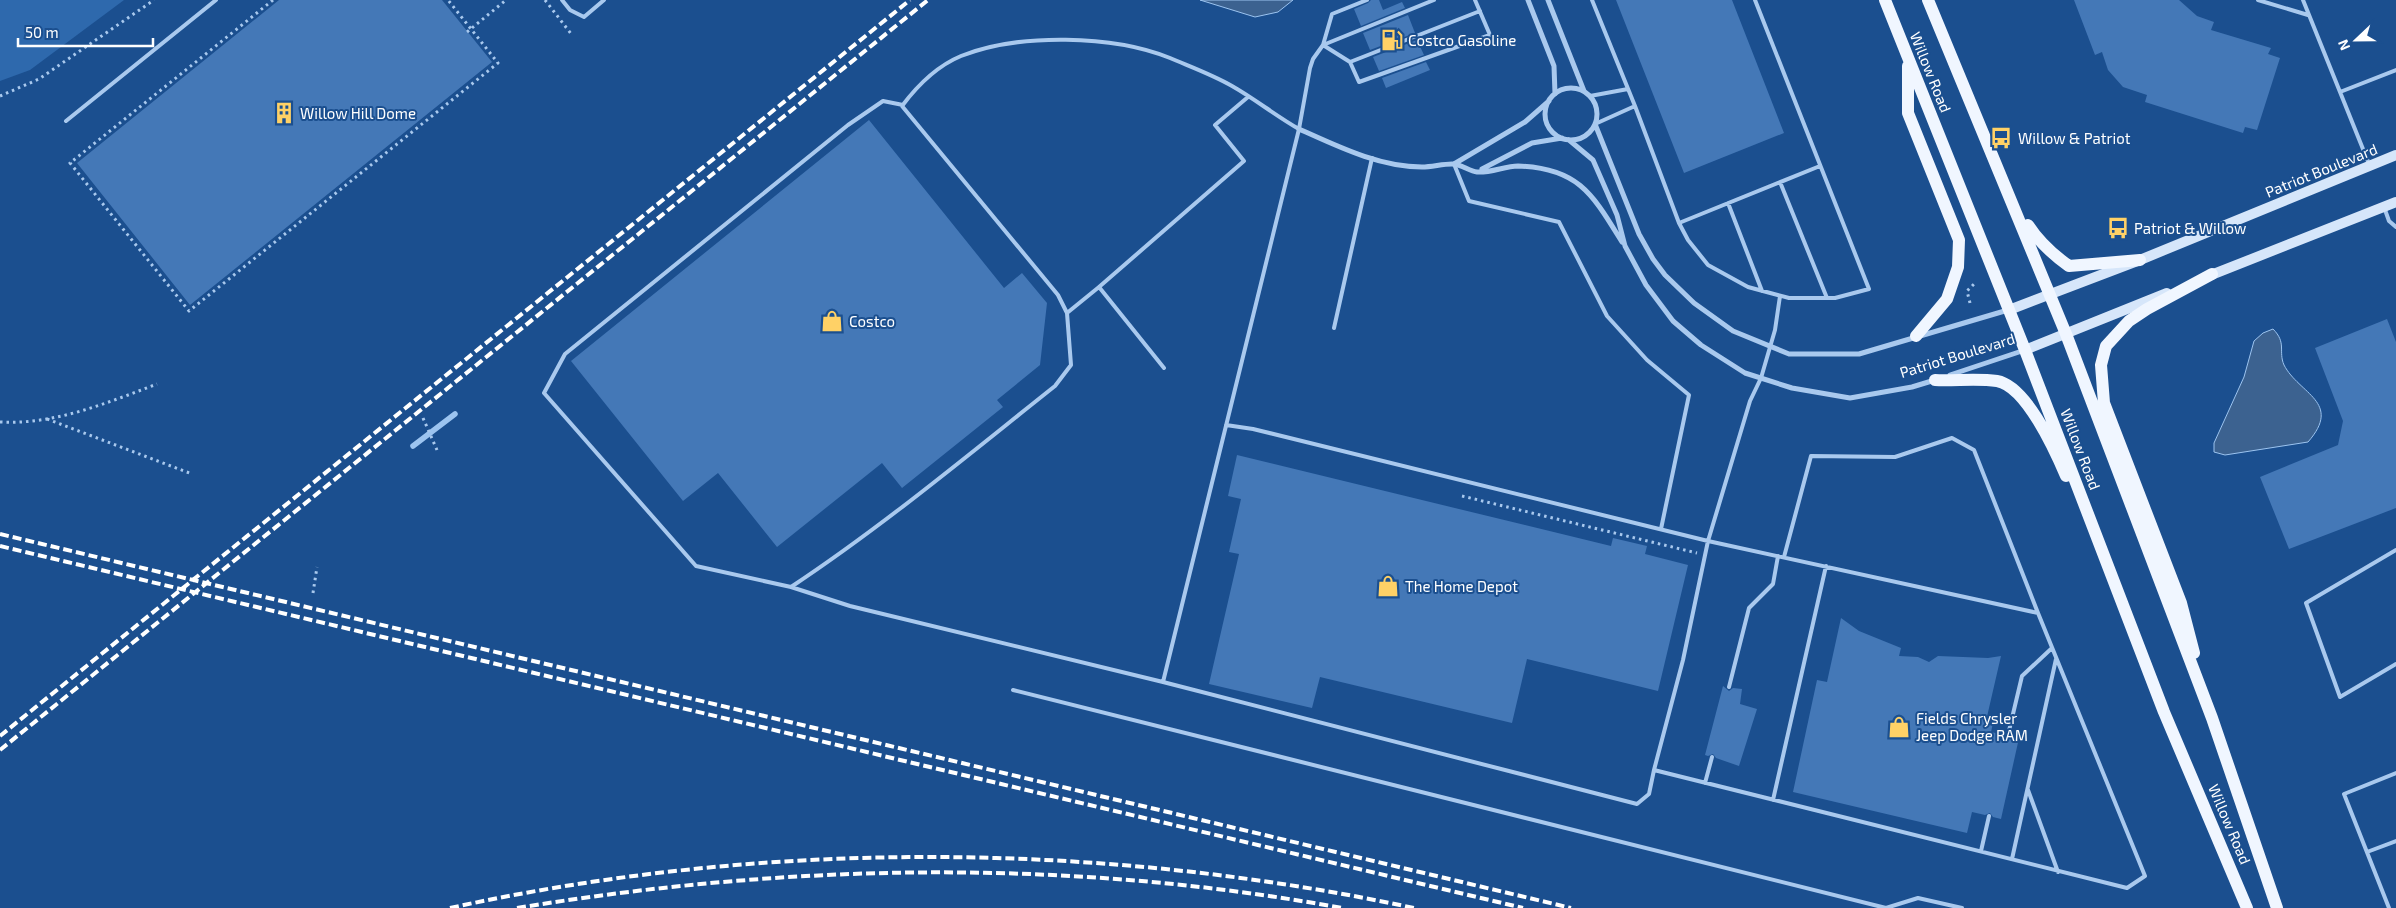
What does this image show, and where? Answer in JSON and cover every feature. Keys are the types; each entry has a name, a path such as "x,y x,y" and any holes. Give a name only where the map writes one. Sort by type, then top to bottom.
{"main road":[{"name":"Willow Road","path":"1885,0 2025,350 2164,712 2247,908"},
{"name":"Willow Road","path":"1928,0 2066,334 2212,718 2277,908"},
{"path":"1908,58 1908,113 1959,240 1958,268 1947,299 1916,336"},
{"name":"Patriot Boulevard","path":"2009,310 2140,260 2396,155"},
{"path":"2009,195 2036,238 2050,253 2069,266 2140,260"},
{"name":"Patriot Boulevard","path":"2025,350 2396,202"},
{"path":"2212,274 2147,309 2129,321 2106,346 2101,365 2104,402 2181,603 2212,718"},
{"path":"1935,380 1999,381 2018,392 2032,410 2064,473 2141,671 2164,712"}],"street":[{"path":"1528,0 1554,66 1555,94"},
{"path":"1548,0 1584,91"},
{"path":"1454,164 1524,122 1555,94 1569,88 1584,91 1590,96"},
{"name":"Patriot Boulevard","path":"1590,96 1597,109 1595,124 1639,234 1665,275 1694,303 1733,331 1789,354 1859,354 2009,310"},
{"path":"1550,99 1547,106 1546,121 1555,134 1562,138"},
{"path":"1569,140 1584,136 1595,124"},
{"path":"1299,129 1388,163 1421,167 1454,164 1477,172 1516,166 1560,173 1582,185 1600,207 1624,246"},
{"path":"1477,172 1532,144 1562,138"},
{"name":"Patriot Boulevard","path":"1562,138 1569,140 1593,160 1616,216 1624,246 1646,285 1674,321 1701,346 1744,373 1792,388 1850,398 1912,387 2025,350"}],"lane":[{"path":"66,121 216,0"},
{"path":"562,0 570,10 584,17 604,0"},
{"path":"1163,682 1299,129 1310,68 1313,59 1323,45 1332,14 1367,0"},
{"path":"1323,45 1434,0"},
{"path":"1323,45 1350,62 1359,82 1490,35 1475,0"},
{"path":"1592,0 1635,106 1679,223 1688,240 1708,265 1748,287 1788,298 1827,298 1869,289 1755,0"},
{"path":"2258,0 2309,15"},
{"path":"2303,0 2370,166"},
{"path":"1350,62 1480,10"},
{"path":"903,105 927,77 961,56 1009,44 1089,40 1168,58 1225,83 1299,129"},
{"path":"2340,92 2396,70"},
{"path":"1590,96 1628,90"},
{"path":"1067,312 1099,288 1244,161 1215,125 1248,97"},
{"path":"903,105 883,101 848,125 566,354 544,393 696,566 791,587 850,606 1163,682 1637,804 1649,794 1683,660 1708,541 1750,401 1761,378 1770,346 1780,296"},
{"path":"791,587 905,506 1055,386 1070,365 1067,312 1058,295 903,105"},
{"path":"1595,124 1635,106"},
{"path":"1334,328 1372,158"},
{"path":"1454,164 1469,201 1559,222 1607,316 1647,360 1689,395 1661,529"},
{"path":"1679,223 1820,166"},
{"path":"1780,182 1827,298"},
{"path":"1728,203 1762,291"},
{"path":"2384,207 2389,221 2396,227"},
{"path":"1099,288 1164,368"},
{"path":"1226,425 1253,429 1708,541 2038,613"},
{"path":"1654,770 2127,888 2145,876 2056,659 1974,450 1952,438 1895,457 1811,456 1784,557"},
{"path":"2396,550 2306,603 2340,697 2396,664"},
{"path":"1730,687 1748,608 1773,584 1778,556"},
{"path":"1773,800 1826,566"},
{"path":"2008,735 2022,676 2052,648"},
{"path":"2012,859 2056,659"},
{"path":"1013,690 1886,908 1918,898 1962,908"},
{"path":"1705,783 1712,757"},
{"path":"2388,908 2344,794 2395,774 2396,782"},
{"path":"2027,789 2058,872"},
{"path":"1981,852 1989,816"},
{"path":"2367,852 2396,841"}],"path":[{"path":"0,96 40,79 154,0"},
{"path":"274,0 70,163 189,311 498,63 448,0"},
{"path":"467,32 506,0"},
{"path":"545,0 572,35"},
{"path":"1970,303 1967,291 1976,283"},
{"path":"0,422 45,418 93,408 157,384"},
{"path":"45,418 192,474"},
{"path":"423,418 437,450"},
{"path":"1462,496 1705,555"},
{"path":"313,593 317,567"}],"shaded area":[{"path":"0,0 124,0 30,70 0,81"},
{"path":"1200,0 1293,0 1278,12 1255,17"},
{"path":"2273,329 2280,339 2284,365 2291,375 2315,399 2320,408 2321,417 2318,428 2308,442 2225,455 2214,452 2214,443 2244,377 2254,341 2263,333"}],"building":[{"name":"Willow Hill Dome","path":"279,0 442,0 492,62 190,305 77,163"},
{"path":"1371,0 1379,0 1383,10 1402,2 1405,8 1361,26 1354,9"},
{"path":"1616,0 1732,0 1784,133 1684,173"},
{"path":"2074,0 2179,0 2197,16 2214,22 2211,30 2271,48 2268,54 2280,58 2257,130 2245,127 2243,133 2145,102 2147,95 2123,87 2108,70 2102,52 2095,55"},
{"path":"1408,15 1415,33 1370,50 1363,33"},
{"path":"1417,40 1424,55 1379,71 1373,57"},
{"path":"1426,62 1430,70 1386,88 1382,78"},
{"name":"Costco","path":"869,120 1004,288 1022,273 1047,303 1040,365 997,400 1003,407 902,488 882,463 777,547 718,473 683,501 571,361"},
{"path":"2387,319 2396,342 2396,508 2289,549 2260,477 2338,445 2343,421 2315,348"},
{"name":"The Home Depot","path":"1237,455 1611,546 1613,538 1647,546 1645,554 1688,565 1658,691 1527,659 1512,723 1320,677 1312,708 1209,684 1239,554 1229,552 1241,499 1228,496"},
{"name":"Fields Chrysler Jeep Dodge RAM","path":"1841,618 1859,631 1901,648 1899,656 1918,657 1929,662 1938,656 1988,658 2001,656 1986,721 1993,723 1991,732 2004,735 2008,739 2012,736 2019,738 2001,819 1993,817 1990,813 1985,815 1972,812 1967,833 1793,792 1817,680 1827,682"},
{"path":"1723,686 1729,691 1733,688 1742,689 1740,704 1757,709 1739,766 1716,758 1713,754 1705,755"}],"waterway":[{"path":"413,446 455,414"}],"railway":[{"path":"0,736 910,0"},
{"path":"0,750 928,0"},
{"path":"0,534 1571,908"},
{"path":"0,546 1523,908"},
{"path":"450,908 569,885 689,869 810,860 932,857 1054,860 1175,870 1295,886 1414,908"},
{"path":"517,908 620,893 723,882 826,875 929,872 1033,874 1136,881 1239,892 1342,908"}],"place":[{"name":"Costco Gasoline","path":"1392,40"},
{"name":"Willow Hill Dome","path":"284,113"},
{"name":"Willow & Patriot","path":"2001,138"},
{"name":"Patriot & Willow","path":"2118,228"},
{"name":"Costco","path":"832,321"},
{"name":"The Home Depot","path":"1388,586"},
{"name":"Fields Chrysler Jeep Dodge RAM","path":"1899,727"}]}
